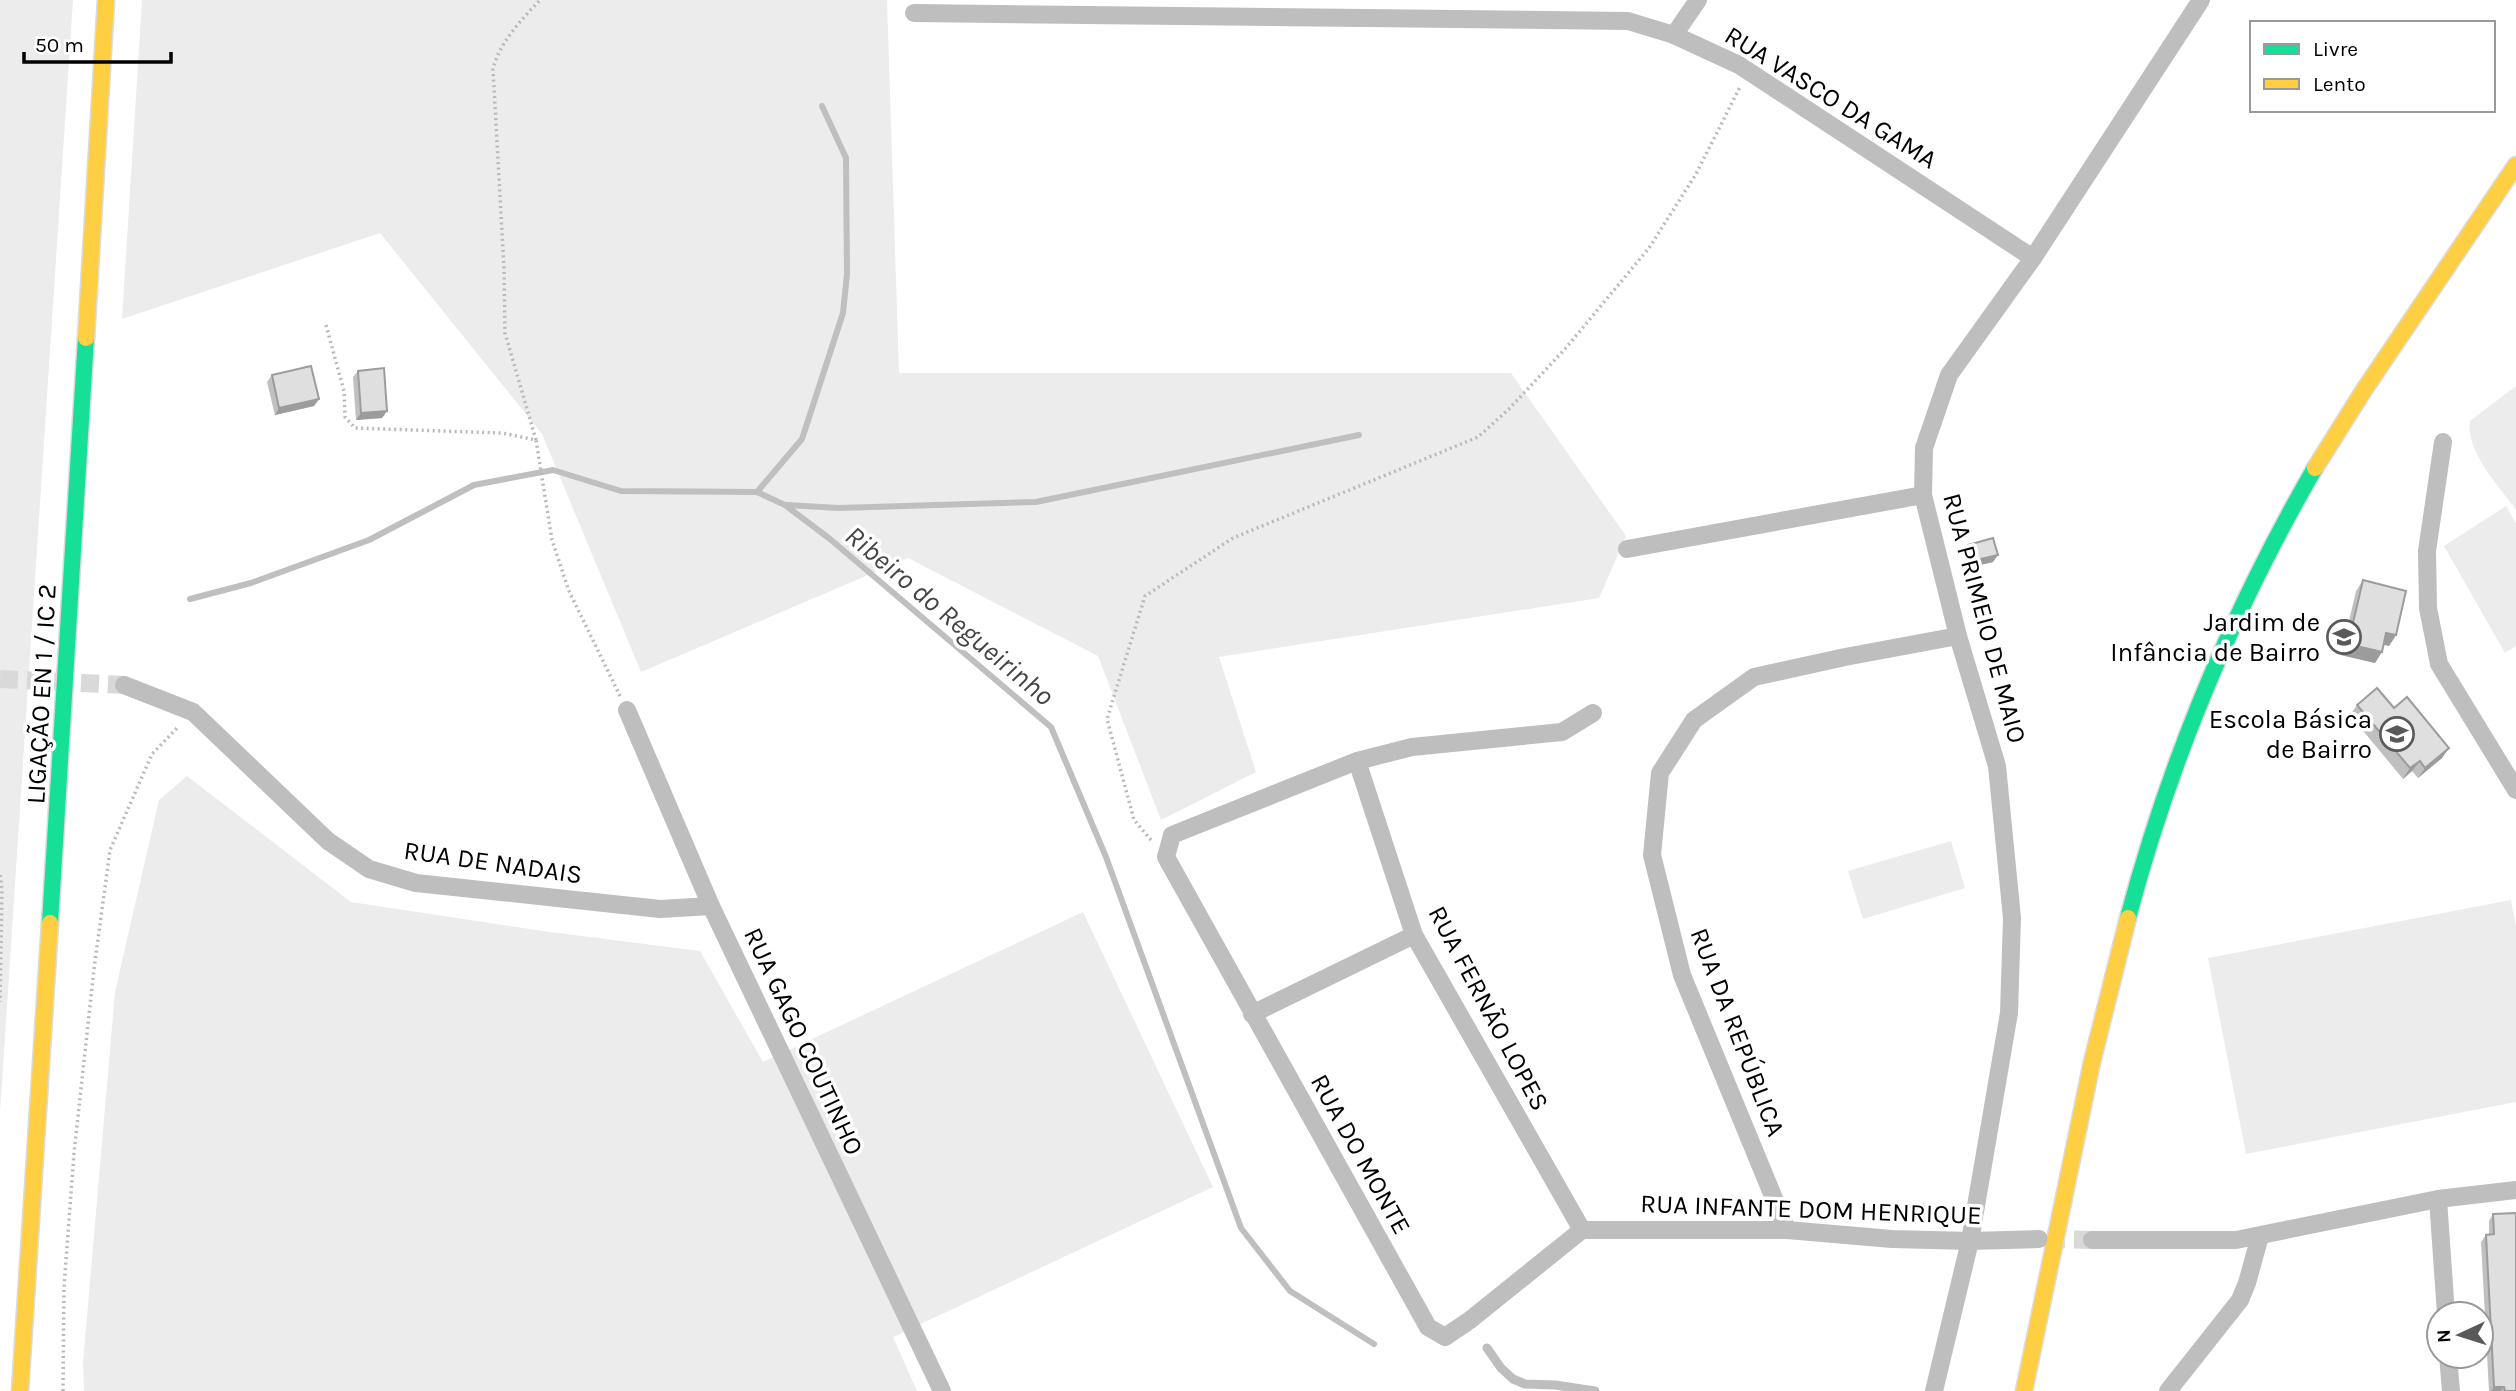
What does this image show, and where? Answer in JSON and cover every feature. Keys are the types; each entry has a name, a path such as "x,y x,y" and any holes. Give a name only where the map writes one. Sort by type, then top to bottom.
{"main road":[{"name":"LIGAÇÃO EN 1 / IC 2","path":"20,1391 64,717 106,0"},
{"path":"2024,1391 2090,1069 2130,908 2185,739 2233,625 2288,515 2343,422 2516,165"},
{"path":"2039,1391 2100,1083 2142,910 2197,741 2302,520 2354,428 2516,190"}],"street":[{"path":"1674,35 1698,0"},
{"name":"RUA PRIMEIO DE MAIO","path":"1934,1391 1970,1241 2009,1013 2012,918 1997,766 1958,636 1923,495 1924,448 1949,374 2033,257 2202,0"},
{"name":"RUA VASCO DA GAMA","path":"914,13 1628,21 1674,35 1748,71 2033,257"},
{"path":"2443,442 2427,551 2428,608 2439,664 2516,790"},
{"path":"1627,549 1923,495"},
{"name":"RUA DA REPÚBLICA","path":"1787,1230 1682,975 1652,855 1660,773 1694,720 1754,677 1958,636"},
{"name":"RUA DE NADAIS","path":"124,685 192,712 328,841 369,869 416,883 660,909 711,906"},
{"name":"RUA GAGO COUTINHO","path":"627,710 711,906 942,1391"},
{"path":"1166,857 1172,835 1357,761 1412,747 1562,732 1593,713"},
{"name":"RUA FERNÃO LOPES","path":"1357,761 1414,935 1582,1230"},
{"name":"RUA DO MONTE","path":"1166,857 1428,1327 1445,1336 1470,1320 1582,1230"},
{"path":"1252,1014 1414,935"},
{"path":"2092,1240 2236,1240 2438,1199 2516,1191"},
{"path":"2438,1199 2445,1300"},
{"name":"RUA INFANTE DOM HENRIQUE","path":"1582,1230 1787,1230 1892,1239 2039,1239"},
{"path":"2168,1391 2240,1300 2260,1236"},
{"path":"2449,1370 2451,1391"}],"lane":[{"path":"1487,1348 1501,1368 1513,1379 1525,1384 1595,1391"}],"path":[{"path":"540,0 496,57 493,69 505,333 536,440 552,540 569,591 627,710"},
{"path":"1166,857 1134,820 1107,719 1145,596 1233,538 1478,437 1509,409 1565,349 1649,248 1696,174 1748,71"},
{"path":"326,324 344,391 345,417 355,428 502,433 536,440"},
{"path":"63,1391 64,1287 73,1166 110,850 152,754 192,712"},
{"path":"0,875 0,1002"}],"shaded area":[{"path":"0,0 73,0 0,1113"},
{"path":"142,0 887,0 899,373 1511,373 1626,536 1599,598 1219,657 1256,772 1161,820 1098,656 908,558 641,672 542,434 380,233 122,319"},
{"path":"2516,386 2516,510 2478,456 2470,432 2470,421"},
{"path":"2506,506 2516,524 2516,646 2505,653 2444,546"},
{"path":"187,776 351,902 700,951 763,1062 1083,912 1213,1187 893,1337 917,1391 84,1391 83,1363 115,992 159,800"},
{"path":"1951,841 1965,888 1863,919 1848,871"},
{"path":"2511,900 2516,927 2516,1102 2246,1154 2208,958"}],"building":[{"path":"311,366 319,399 279,408 272,375"},
{"path":"384,368 387,411 361,413 358,371"},
{"path":"1993,538 1998,555 1972,561 1968,545"},
{"path":"2363,580 2406,591 2396,635 2386,633 2382,652 2348,644"},
{"path":"2377,688 2394,708 2407,697 2449,748 2425,768 2420,761 2410,768 2357,705"},
{"path":"2516,1213 2516,1391 2494,1387 2495,1300 2489,1300 2486,1235 2494,1234 2493,1214"}],"waterway":[{"path":"757,492 802,439 843,313 847,274 846,158 822,106"},
{"path":"787,505 839,508 1036,502 1359,435"},
{"name":"Ribeiro do Regueirinho","path":"190,599 251,583 369,540 474,485 553,470 621,491 757,492 785,505 830,539 1051,727 1106,857 1241,1228 1290,1291 1374,1344"}],"tunnel":[{"path":"0,679 124,685"},
{"path":"2047,1239 2092,1240"}],"traffic: fast":[{"path":"50,923 86,338"},
{"path":"2128,918 2163,801 2206,687 2257,576 2315,468"}],"traffic: slow":[{"path":"86,338 106,0"},
{"path":"2315,468 2364,390 2516,165"},
{"path":"2024,1391 2092,1062 2128,918"},
{"path":"20,1391 50,923"}],"place":[{"name":"Jardim de Infância de Bairro","path":"2344,637"},
{"name":"Escola Básica de Bairro","path":"2397,734"}]}
